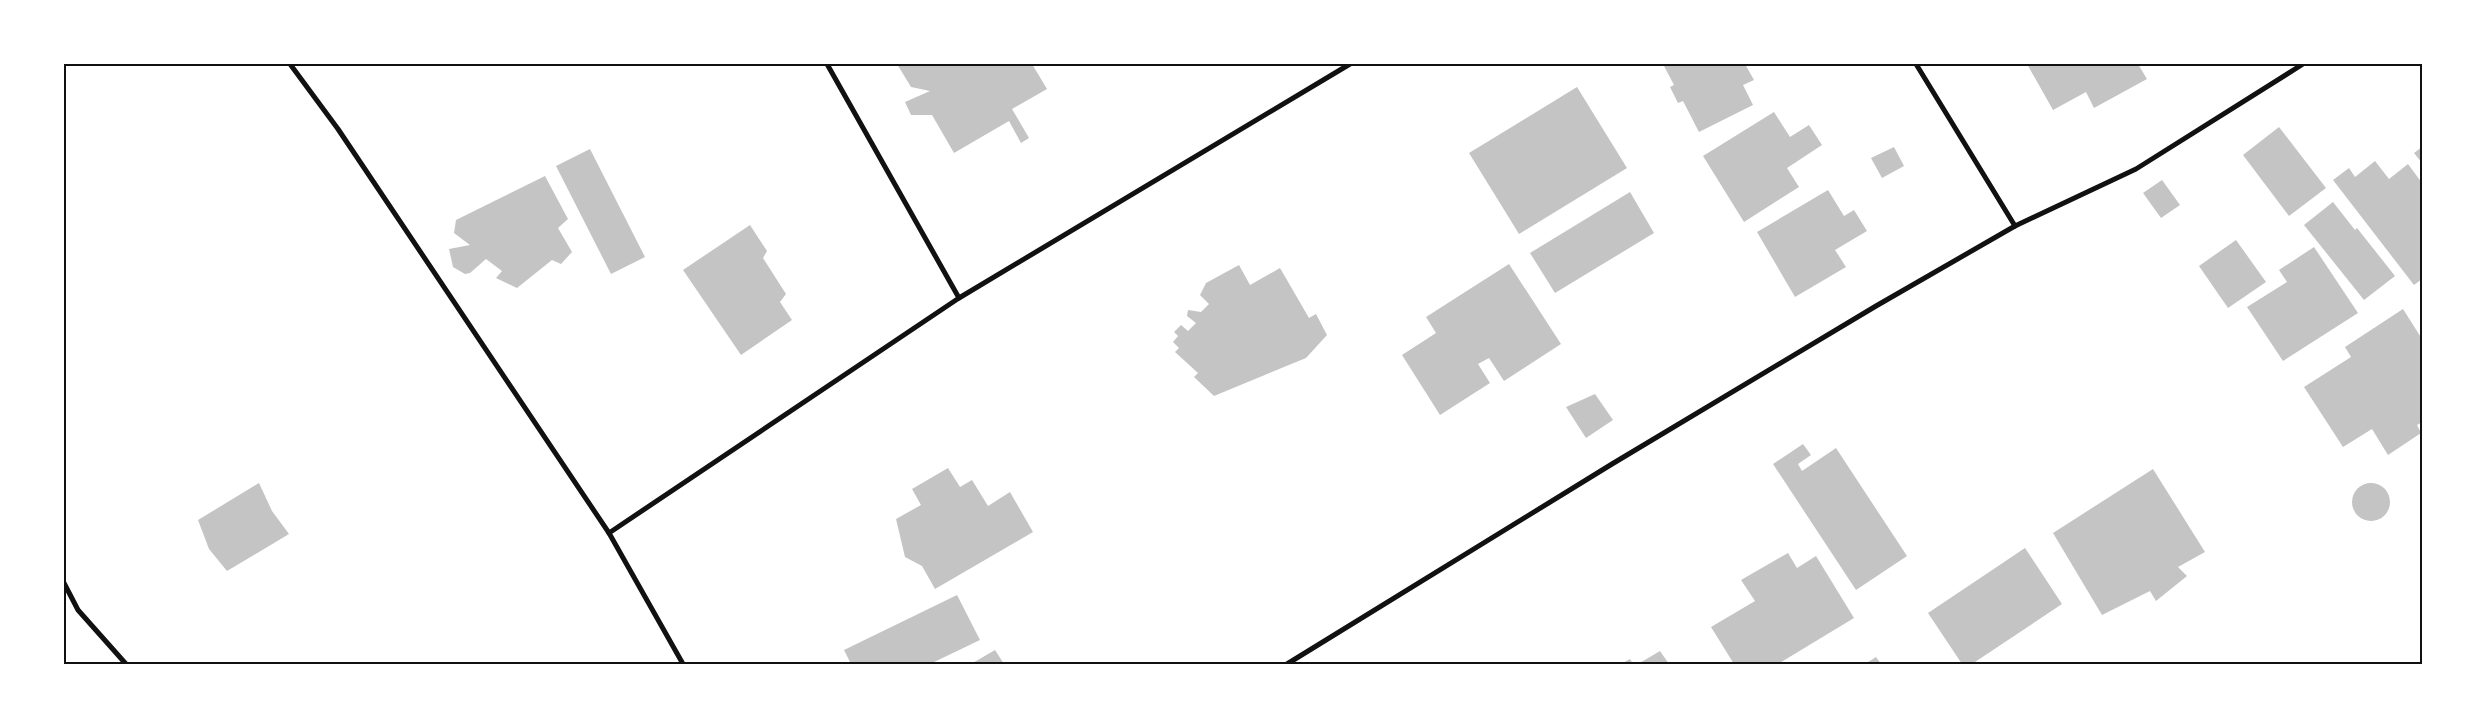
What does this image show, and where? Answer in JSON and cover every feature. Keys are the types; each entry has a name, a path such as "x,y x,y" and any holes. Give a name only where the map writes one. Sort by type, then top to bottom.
{"street":[{"path":"290,64 338,128 609,533 683,664"},
{"path":"827,64 959,298"},
{"path":"609,533 959,298 1350,64"},
{"path":"1916,64 2015,226"},
{"path":"1287,664 1612,464 2015,226 2136,169 2303,64"},
{"path":"64,583 78,610 126,664"}],"building":[{"path":"897,64 1032,64 1047,89 1012,109 1029,138 1021,143 1009,121 954,153 932,115 911,115 905,102 930,91 911,87"},
{"path":"1669,64 1745,64 1754,80 1743,85 1753,105 1699,132 1683,101 1678,103 1670,87 1674,85 1664,66"},
{"path":"2027,64 2138,64 2147,79 2094,108 2086,92 2053,110"},
{"path":"1577,87 1627,168 1519,234 1469,153"},
{"path":"1774,112 1790,137 1809,125 1822,145 1787,168 1799,187 1744,222 1703,156"},
{"path":"2279,127 2326,188 2289,216 2243,155"},
{"path":"1894,147 1904,166 1882,178 1871,158"},
{"path":"2422,147 2422,163 2414,153"},
{"path":"590,149 645,257 611,274 556,166"},
{"path":"2375,161 2389,179 2408,164 2422,183 2422,279 2414,285 2333,180 2349,168 2355,177"},
{"path":"545,176 568,219 558,228 572,252 561,264 552,260 517,288 496,278 502,271 486,259 470,273 465,274 453,267 449,249 470,245 454,233 456,220"},
{"path":"2162,180 2180,205 2161,218 2143,193"},
{"path":"1828,190 1844,216 1854,210 1867,231 1835,250 1846,267 1795,297 1757,232"},
{"path":"1630,192 1654,233 1555,293 1530,253"},
{"path":"2333,202 2355,230 2357,228 2395,276 2364,300 2304,225"},
{"path":"750,225 767,251 763,258 786,294 780,302 792,320 741,355 683,270"},
{"path":"2236,240 2266,282 2228,308 2199,266"},
{"path":"2314,247 2358,313 2283,361 2247,307 2287,282 2279,270"},
{"path":"1509,264 1561,344 1504,381 1489,358 1478,364 1490,383 1440,415 1402,355 1436,333 1426,317"},
{"path":"1239,265 1250,285 1280,268 1309,318 1316,314 1327,335 1306,358 1214,396 1194,377 1198,373 1175,352 1179,348 1173,342 1178,336 1174,332 1181,325 1188,331 1196,323 1187,316 1188,310 1201,312 1209,304 1200,295 1206,283"},
{"path":"2403,309 2422,339 2422,422 2417,425 2421,433 2388,455 2372,429 2343,447 2304,387 2351,357 2345,347"},
{"path":"1595,394 1613,420 1586,438 1566,407"},
{"path":"1803,444 1811,455 1798,464 1802,471 1836,448 1907,556 1856,590 1773,464"},
{"path":"948,468 960,487 972,480 988,506 1010,492 1033,532 935,589 922,566 905,557 896,519 921,505 912,489"},
{"path":"2153,469 2205,552 2178,567 2187,576 2156,601 2150,591 2102,615 2053,533"},
{"path":"259,483 272,511 289,534 227,571 209,549 198,520"},
{"path":"2371,483 2384,489 2390,502 2384,515 2371,521 2358,515 2352,502 2358,489"},
{"path":"2025,548 2062,604 1972,664 1962,664 1928,613"},
{"path":"1788,553 1797,568 1816,556 1854,618 1778,664 1734,664 1711,627 1755,601 1741,580"},
{"path":"957,595 980,640 930,664 851,664 844,650"},
{"path":"995,650 1004,664 971,664"},
{"path":"1660,651 1669,664 1638,664"},
{"path":"1876,657 1881,664 1865,664"},
{"path":"1630,659 1633,664 1621,664"}]}
